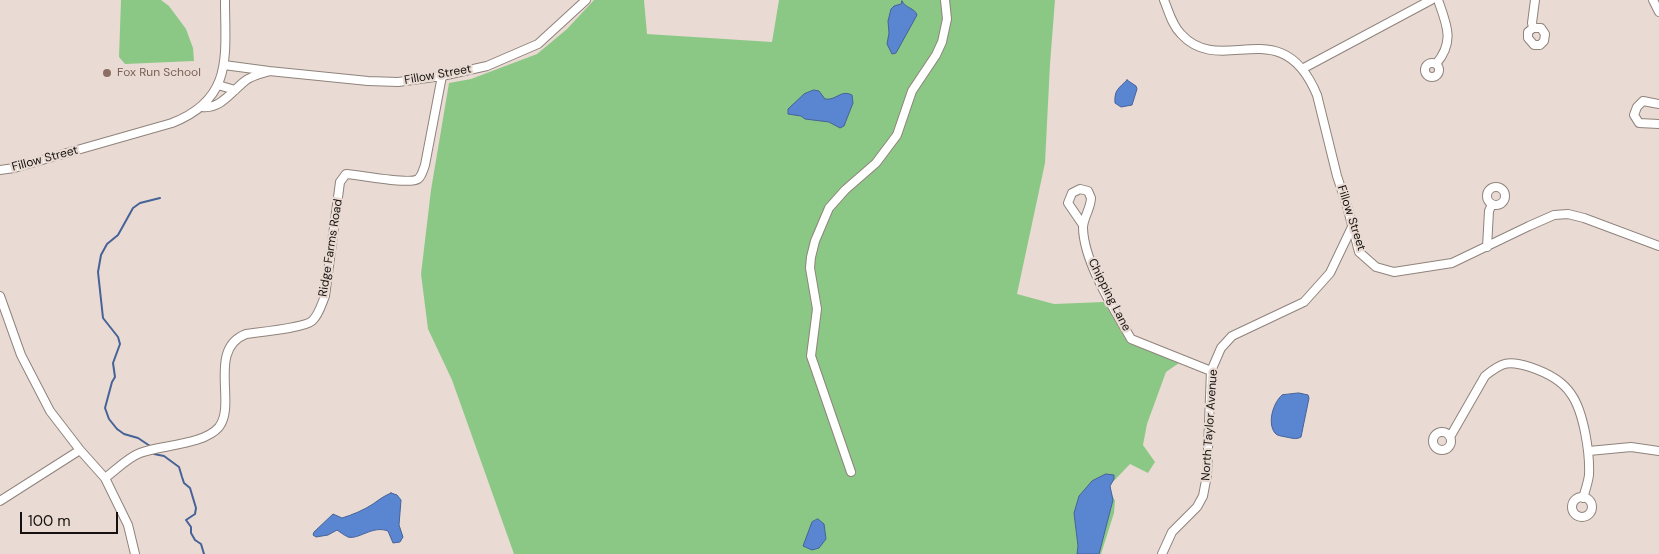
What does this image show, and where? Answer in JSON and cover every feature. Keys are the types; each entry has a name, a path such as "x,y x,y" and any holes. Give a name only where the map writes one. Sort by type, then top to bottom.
{"street":[{"path":"224,65 225,0"},
{"name":"Fillow Street","path":"0,170 172,123 187,117 202,107 218,85 224,65 368,81 398,82 442,76 487,66 538,44 586,0"},
{"path":"851,472 810,356 817,309 810,268 811,257 815,241 830,208 845,190 876,163 897,135 912,91 936,55 942,42 947,19 945,0"},
{"path":"1302,68 1431,0"},
{"path":"1436,64 1444,56 1448,43 1448,28 1438,0"},
{"path":"1533,28 1535,0"},
{"path":"1653,0 1659,12"},
{"name":"Fillow Street","path":"1164,1 1180,33 1197,46 1217,51 1255,48 1272,50 1288,57 1302,68 1317,95 1337,176 1359,252 1376,267 1394,272 1452,263 1554,215 1568,214 1584,218 1659,246"},
{"name":"Fillow Street","path":"202,107 210,108 216,106 246,80 269,71"},
{"name":"Ridge Farms Road","path":"105,478 142,452 187,443 214,432 219,426 224,412 226,358 233,341 238,336 302,326 313,320 322,306 325,296 340,182 346,174 410,182 418,179 425,165 442,76"},
{"path":"218,85 235,90"},
{"path":"1659,104 1643,101 1636,108 1634,115 1639,122 1659,124"},
{"path":"1487,247 1489,211 1492,204"},
{"name":"Chipping Lane","path":"1083,225 1088,258 1131,339 1212,371"},
{"name":"North Taylor Avenue","path":"1162,554 1172,532 1197,507 1205,489 1212,371 1221,348 1232,336 1304,302 1330,273 1352,227"},
{"path":"0,296 21,355 50,411 80,450 105,478 128,525 135,554"},
{"path":"1450,436 1485,376 1504,363 1516,363 1541,371 1557,379 1571,393 1579,409 1589,450 1589,478 1583,498"},
{"path":"1589,450 1631,447 1659,451"},
{"path":"0,501 80,450"}],"green space":[{"path":"121,0 161,0 169,6 186,29 193,48 194,61 125,64 119,57"},
{"path":"594,0 644,0 647,34 772,42 779,0 1055,0 1045,163 1017,294 1054,304 1104,302 1128,343 1179,363 1166,372 1147,424 1143,445 1155,462 1148,473 1130,464 1108,487 1115,501 1114,513 1101,554 514,554 452,380 428,329 421,274 431,190 449,83 471,79 537,54 567,29"}],"water":[{"path":"902,1 917,15 896,53 892,54 887,44 889,33 888,21 891,9 901,4"},
{"path":"1127,80 1136,86 1137,89 1132,105 1121,107 1115,103 1115,95"},
{"path":"814,90 819,91 825,99 845,93 852,95 853,103 844,126 840,128 829,122 805,119 801,116 788,114 788,109 804,94"},
{"path":"1299,393 1308,395 1309,398 1301,437 1294,438 1277,435 1271,424 1272,413 1276,403 1282,395"},
{"path":"1106,474 1114,475 1110,486 1113,500 1099,554 1077,554 1078,546 1074,513 1079,496 1092,481"},
{"path":"391,493 397,495 401,500 399,525 403,537 400,542 393,543 388,531 382,530 371,531 352,537 348,537 337,530 328,535 316,537 313,535 333,514 342,518 366,508"},
{"path":"818,519 824,524 826,539 819,548 812,550 803,546 812,522"}],"waterway":[{"path":"150,446 138,438 124,434 117,429 109,419 105,408 115,377 113,363 120,344 118,337 103,318 98,272 101,255 107,244 118,235 133,208 140,203 160,198"},
{"path":"154,454 164,456 179,467 184,483 190,488 196,508 195,514 186,520 191,527 191,533 195,540 201,544 204,554"}],"place":[{"name":"Fox Run School","path":"107,73"}]}
